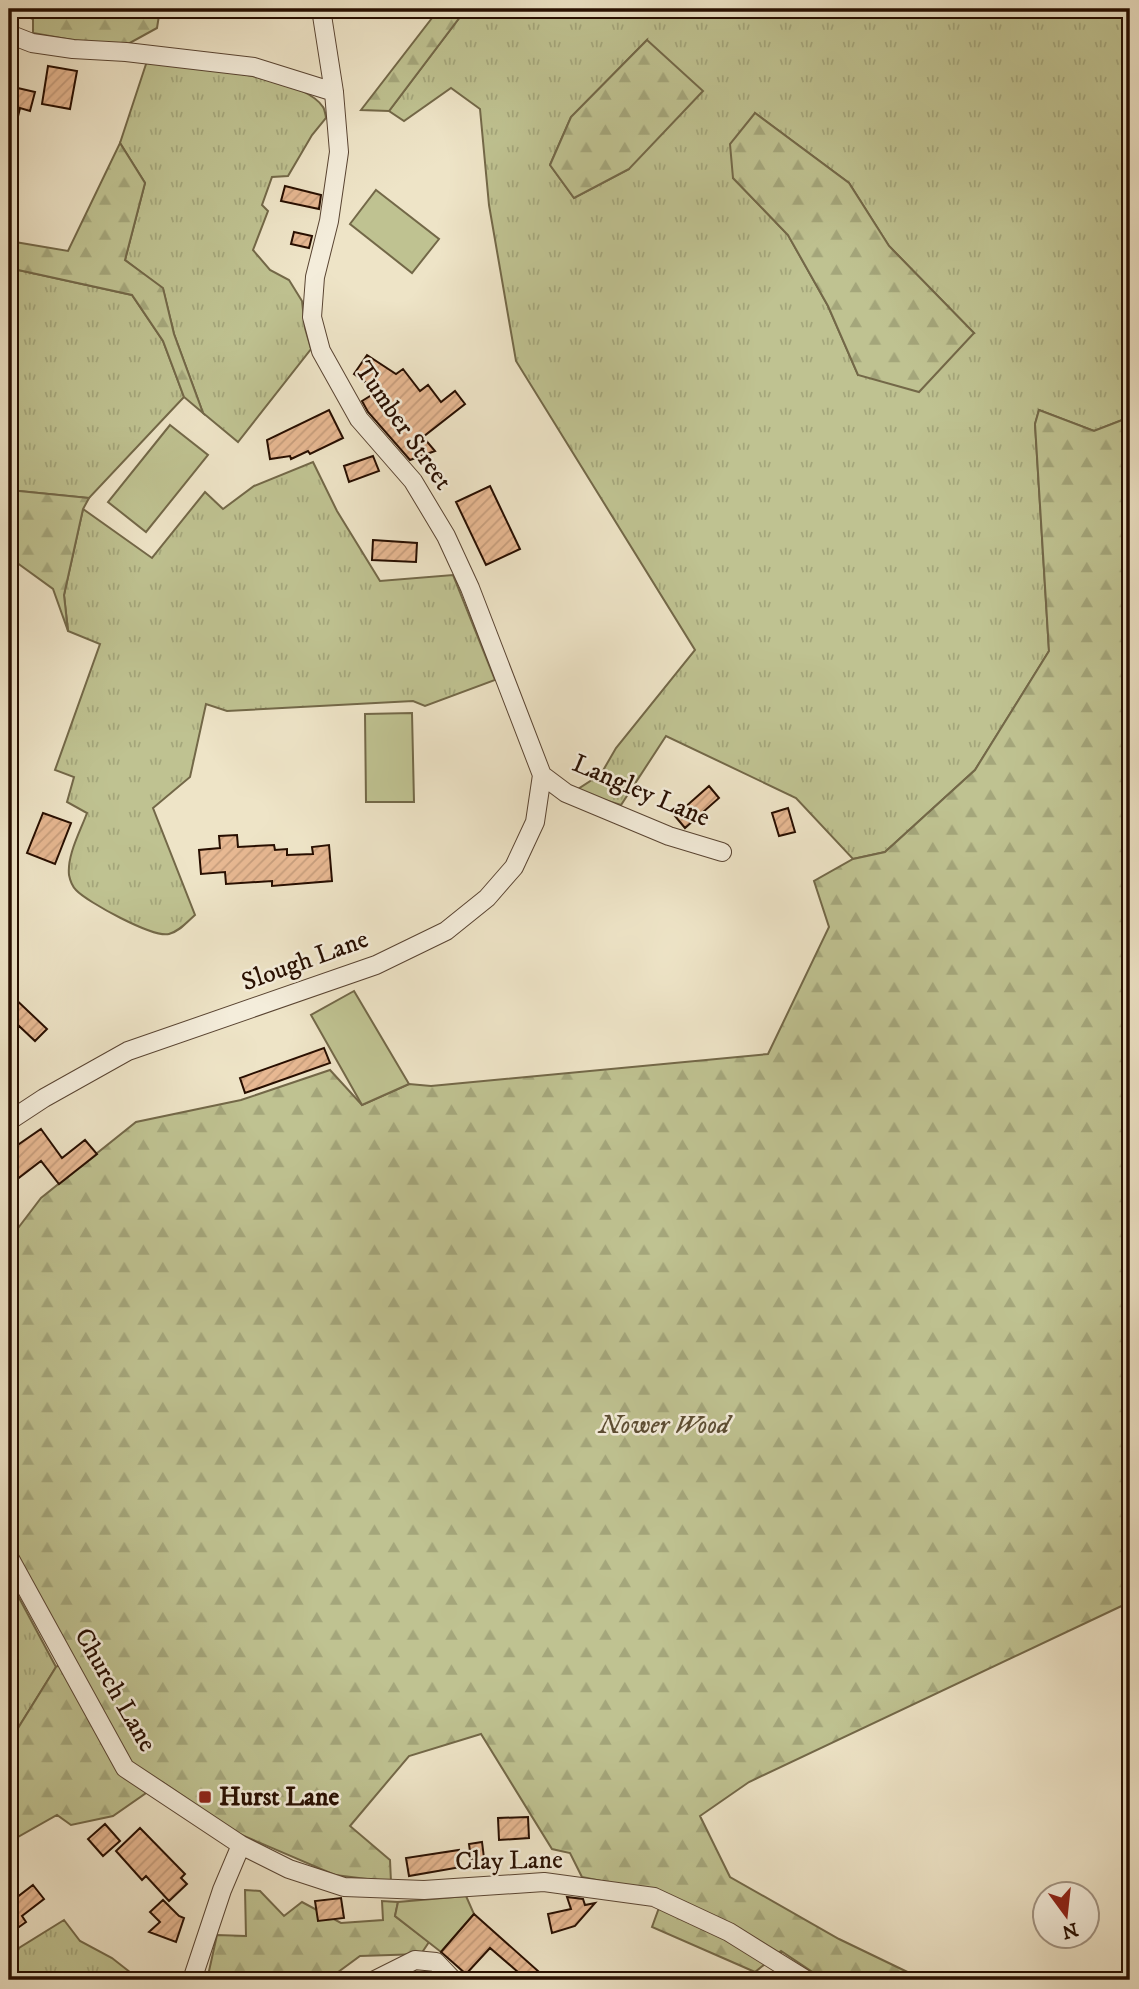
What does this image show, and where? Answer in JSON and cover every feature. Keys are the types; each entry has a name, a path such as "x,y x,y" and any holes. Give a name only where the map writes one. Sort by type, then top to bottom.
{"street":[{"name":"Tumber Street","path":"321,9 334,92 339,152 330,221 314,277 312,317 321,351 359,419 413,481 446,536 470,588 542,775"},
{"path":"9,34 32,43 73,49 126,52 254,67 334,92"},
{"name":"Langley Lane","path":"542,775 566,793 669,836 722,852"},
{"name":"Slough Lane","path":"9,1121 128,1051 376,965 446,931 487,898 514,867 535,822 542,775"},
{"path":"537,808 566,793"},
{"name":"Church Lane","path":"9,1557 125,1768 241,1845"},
{"path":"192,1980 222,1890 241,1845"},
{"name":"Clay Lane","path":"241,1845 289,1869 344,1887 424,1890 544,1882 654,1897 729,1932 806,1980"},
{"path":"375,1980 415,1960 436,1962 453,1980"}],"green space":[{"path":"10,9 160,9 157,28 128,44 89,43 33,33 33,19"},
{"path":"439,9 466,9 389,111 361,110"},
{"path":"466,9 1130,9 1130,417 1094,431 1039,410 1035,424 1049,651 975,770 885,852 853,859 796,798 666,736 621,805 575,791 601,774 616,748 695,650 516,361 489,205 480,109 451,88 404,121 389,111","holes":["647,40 629,169 574,198 550,165 571,117","755,113 849,183 889,246 974,333 858,375 828,306 788,235 733,178"]},
{"path":"647,40 703,91 629,169 574,198 550,165 571,117"},
{"path":"147,61 214,69 292,87 311,96 323,107 326,118 312,135 288,176 272,177 262,205 268,211 253,250 270,270 289,280 302,301 311,349 238,442 203,413 174,334 163,289 125,260 145,183 120,143"},
{"path":"755,113 849,183 889,246 974,333 919,392 858,375 828,306 788,235 733,178 730,144"},
{"path":"120,143 145,183 125,260 163,288 174,334 203,413 184,397 163,341 132,295 9,268 9,241 68,251"},
{"path":"376,190 439,239 412,273 350,224"},
{"path":"9,268 132,295 163,341 184,397 89,498 9,490"},
{"name":"Nower Wood","path":"1039,410 1094,431 1130,417 1130,1602 749,1782 700,1816 730,1877 839,1939 922,1979 831,1980 817,1975 781,1951 755,1972 652,1927 664,1894 582,1877 570,1853 552,1849 481,1734 409,1756 350,1826 390,1860 391,1882 335,1875 237,1833 162,1782 113,1816 71,1825 57,1815 9,1842 9,1762 15,1733 56,1667 72,1657 9,1539 9,1240 41,1198 136,1122 241,1100 330,1070 362,1105 409,1084 431,1086 768,1054 829,927 814,881 853,859 885,852 975,770 1049,651 1035,424"},
{"path":"170,425 208,455 146,532 108,502"},
{"path":"313,462 337,511 380,581 453,575 495,680 425,706 413,701 227,711 206,704 190,777 153,808 195,915 180,929 169,934 149,930 82,896 69,875 72,852 87,813 67,802 74,777 55,770 100,644 68,631 64,595 83,509 152,558 205,492 223,509 254,486"},
{"path":"9,490 89,498 83,509 64,595 68,631 53,589 9,557"},
{"path":"412,713 414,802 366,802 365,714"},
{"path":"354,991 409,1084 362,1105 311,1015"},
{"path":"9,1579 56,1667 15,1733 10,1762"},
{"path":"245,1890 260,1891 284,1916 302,1902 341,1923 383,1920 382,1901 398,1902 395,1916 429,1942 421,1954 360,1956 330,1978 272,1974 250,1980 207,1980 217,1935 246,1936"},
{"path":"466,1896 474,1914 441,1952 395,1916 398,1902"},
{"path":"64,1920 80,1941 112,1958 140,1980 9,1980 9,1970 19,1948"}],"building":[{"path":"48,66 77,71 70,109 42,104"},
{"path":"9,86 35,92 30,111 20,108 14,133 9,132"},
{"path":"285,186 321,195 319,209 281,201"},
{"path":"294,232 312,236 309,248 291,244"},
{"path":"367,355 396,374 403,369 420,391 428,385 441,402 455,391 465,404 423,437 435,451 410,460 368,412 362,401 378,391 354,374"},
{"path":"329,410 343,438 310,454 308,451 291,459 290,456 270,459 267,440"},
{"path":"373,456 379,471 349,482 344,466"},
{"path":"490,486 520,549 486,565 456,502"},
{"path":"373,540 417,543 416,562 372,560"},
{"path":"709,786 719,798 685,828 675,816"},
{"path":"788,808 795,832 779,836 772,813"},
{"path":"43,813 71,823 55,864 27,853"},
{"path":"237,835 238,847 274,845 275,850 287,849 287,855 313,854 312,847 329,845 332,881 272,886 272,881 226,884 225,872 201,874 199,850 220,848 219,836"},
{"path":"9,993 47,1029 35,1041 19,1026 9,1036"},
{"path":"324,1048 330,1063 245,1093 240,1078"},
{"path":"41,1129 62,1158 85,1140 97,1154 59,1184 41,1161 16,1180 9,1171 9,1151"},
{"path":"528,1817 529,1838 499,1840 498,1818"},
{"path":"105,1824 120,1841 103,1856 88,1839"},
{"path":"140,1828 185,1874 181,1878 187,1884 169,1901 146,1876 142,1880 116,1851"},
{"path":"482,1842 484,1858 471,1859 469,1844"},
{"path":"459,1850 461,1867 409,1876 406,1858"},
{"path":"33,1885 44,1899 22,1916 26,1922 9,1934 9,1897 12,1901"},
{"path":"567,1897 583,1899 585,1905 595,1903 575,1926 552,1933 548,1914 571,1909"},
{"path":"341,1898 344,1918 318,1921 315,1901"},
{"path":"163,1900 184,1918 176,1942 149,1932 160,1922 150,1912"},
{"path":"474,1914 538,1971 529,1980 511,1980 518,1972 490,1948 466,1974 441,1952"}],"place":[{"name":"Hurst Lane","path":"205,1797"}]}
